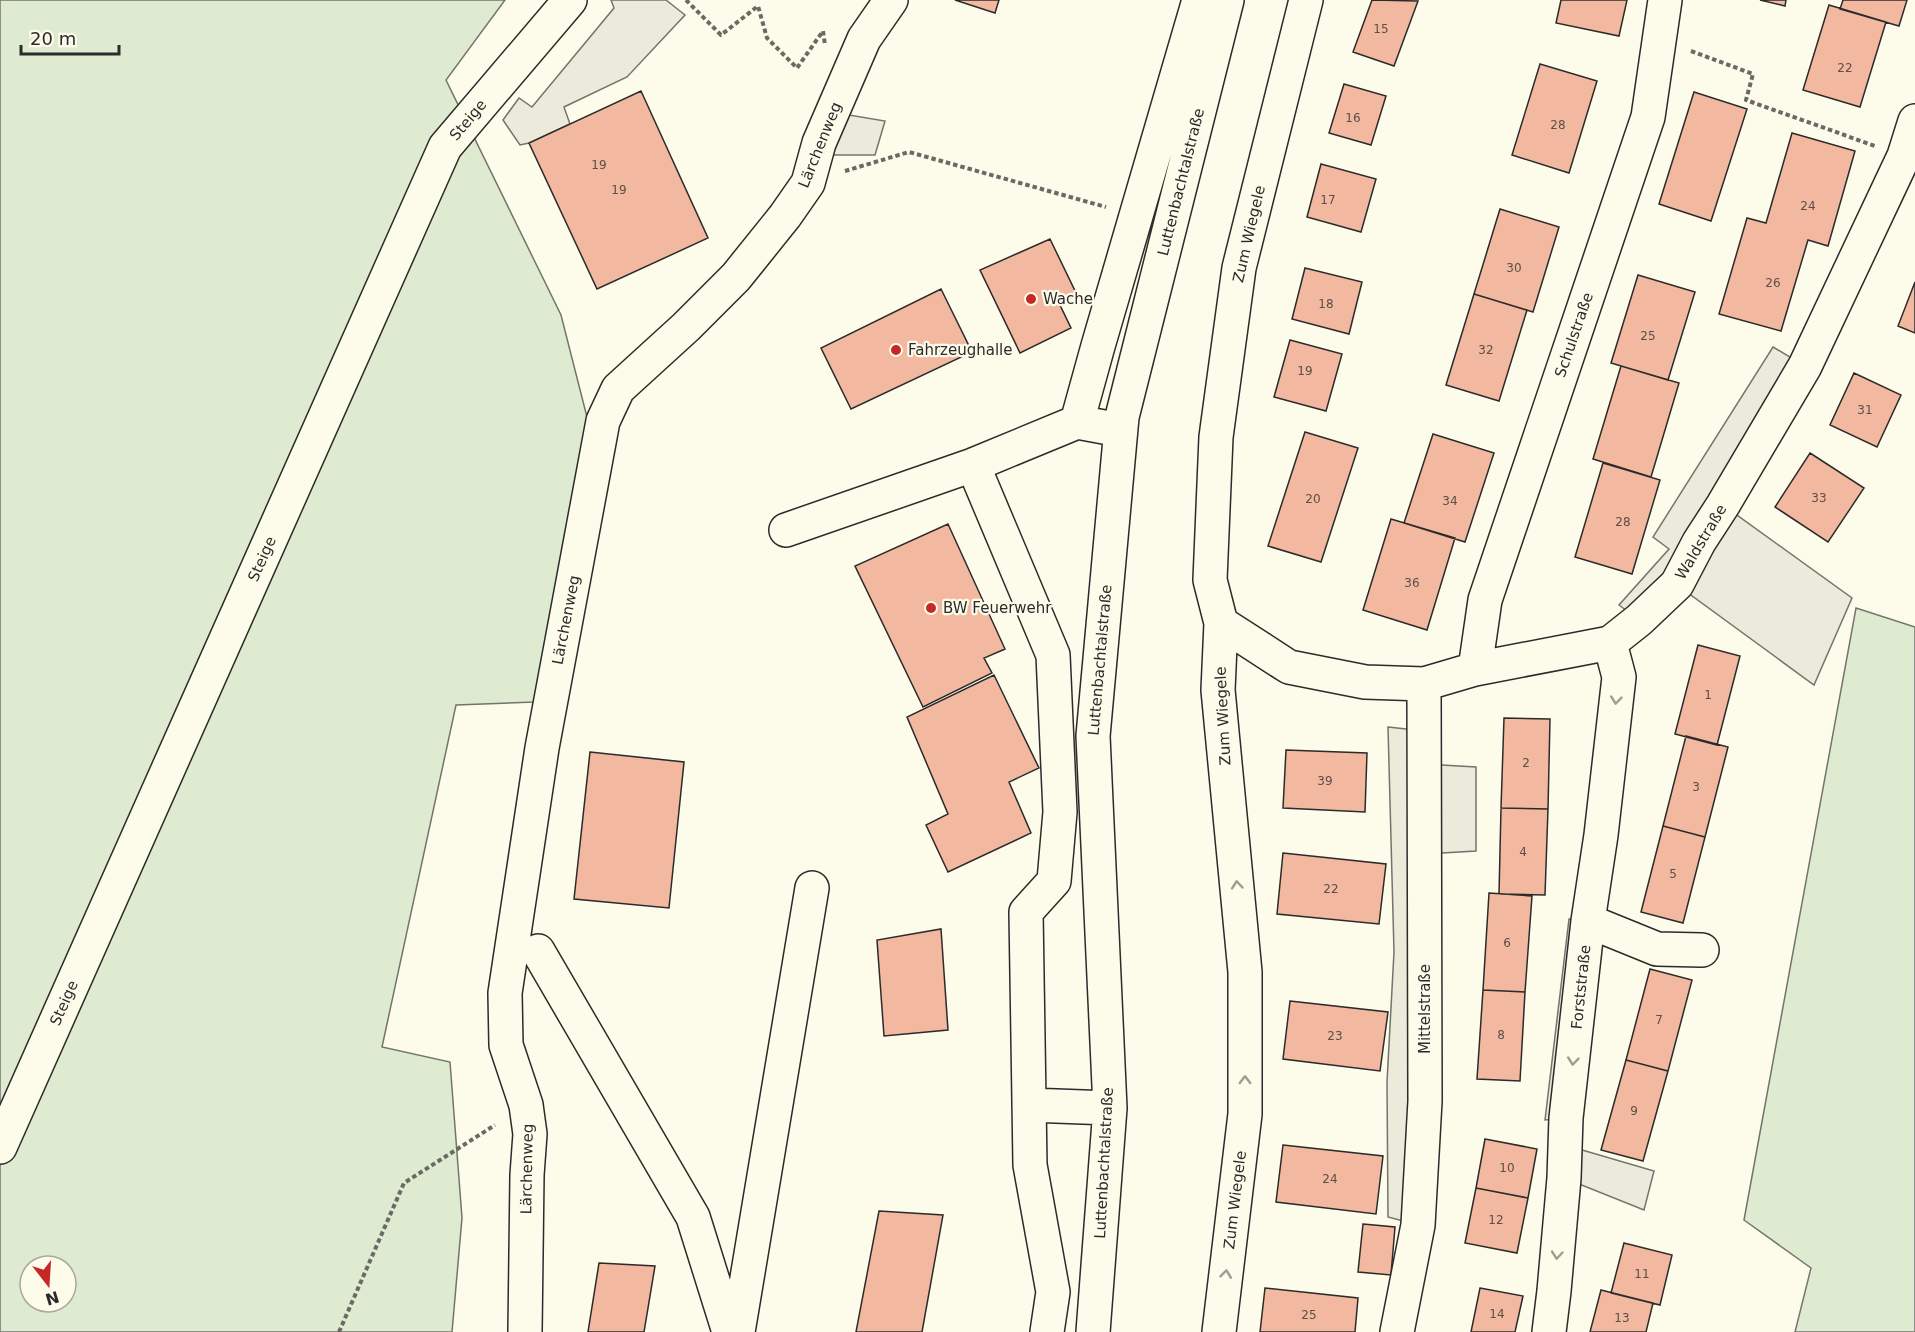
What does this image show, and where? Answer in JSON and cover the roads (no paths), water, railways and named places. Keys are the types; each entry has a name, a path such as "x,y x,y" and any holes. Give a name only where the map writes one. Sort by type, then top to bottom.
{"street":[{"name":"Steige","path":"0,1147 445,147 570,0"},
{"name":"Lärchenweg","path":"525,1332 527,1175 530,1134 526,1105 506,1045 505,993 542,748 603,421 618,389 686,327 736,277 785,216 808,183 819,143 864,39 891,0"},
{"path":"1077,422 1199,0"},
{"name":"Luttenbachtalstraße","path":"1093,1332 1110,1108 1093,736 1120,430 1227,0"},
{"name":"Zum Wiegele","path":"1219,1332 1245,1114 1245,972 1218,690 1221,623 1210,580 1215,437 1239,268 1306,0"},
{"name":"Schulstraße","path":"1475,669 1485,600 1647,117 1665,0"},
{"name":"Waldstraße","path":"1221,623 1289,667 1365,682 1424,684 1475,669 1610,643 1639,620 1677,584 1699,542 1805,366 1904,156 1915,121"},
{"path":"786,530 973,465 1077,422 1120,430"},
{"path":"973,465 1053,655 1060,812 1054,881 1026,912 1030,1165 1053,1292 1047,1332"},
{"name":"Forststraße","path":"1549,1332 1563,1190 1566,1118 1619,677 1610,643"},
{"name":"Mittelstraße","path":"1397,1332 1418,1225 1425,1101 1424,684"},
{"path":"738,1332 812,888"},
{"path":"1588,921 1657,949 1702,950"},
{"path":"537,951 693,1217 729,1332"},
{"path":"1029,1105 1110,1108"}],"place":[{"name":"Wache","path":"1031,299"},
{"name":"Fahrzeughalle","path":"896,350"},
{"name":"BW Feuerwehr","path":"931,608"}]}
